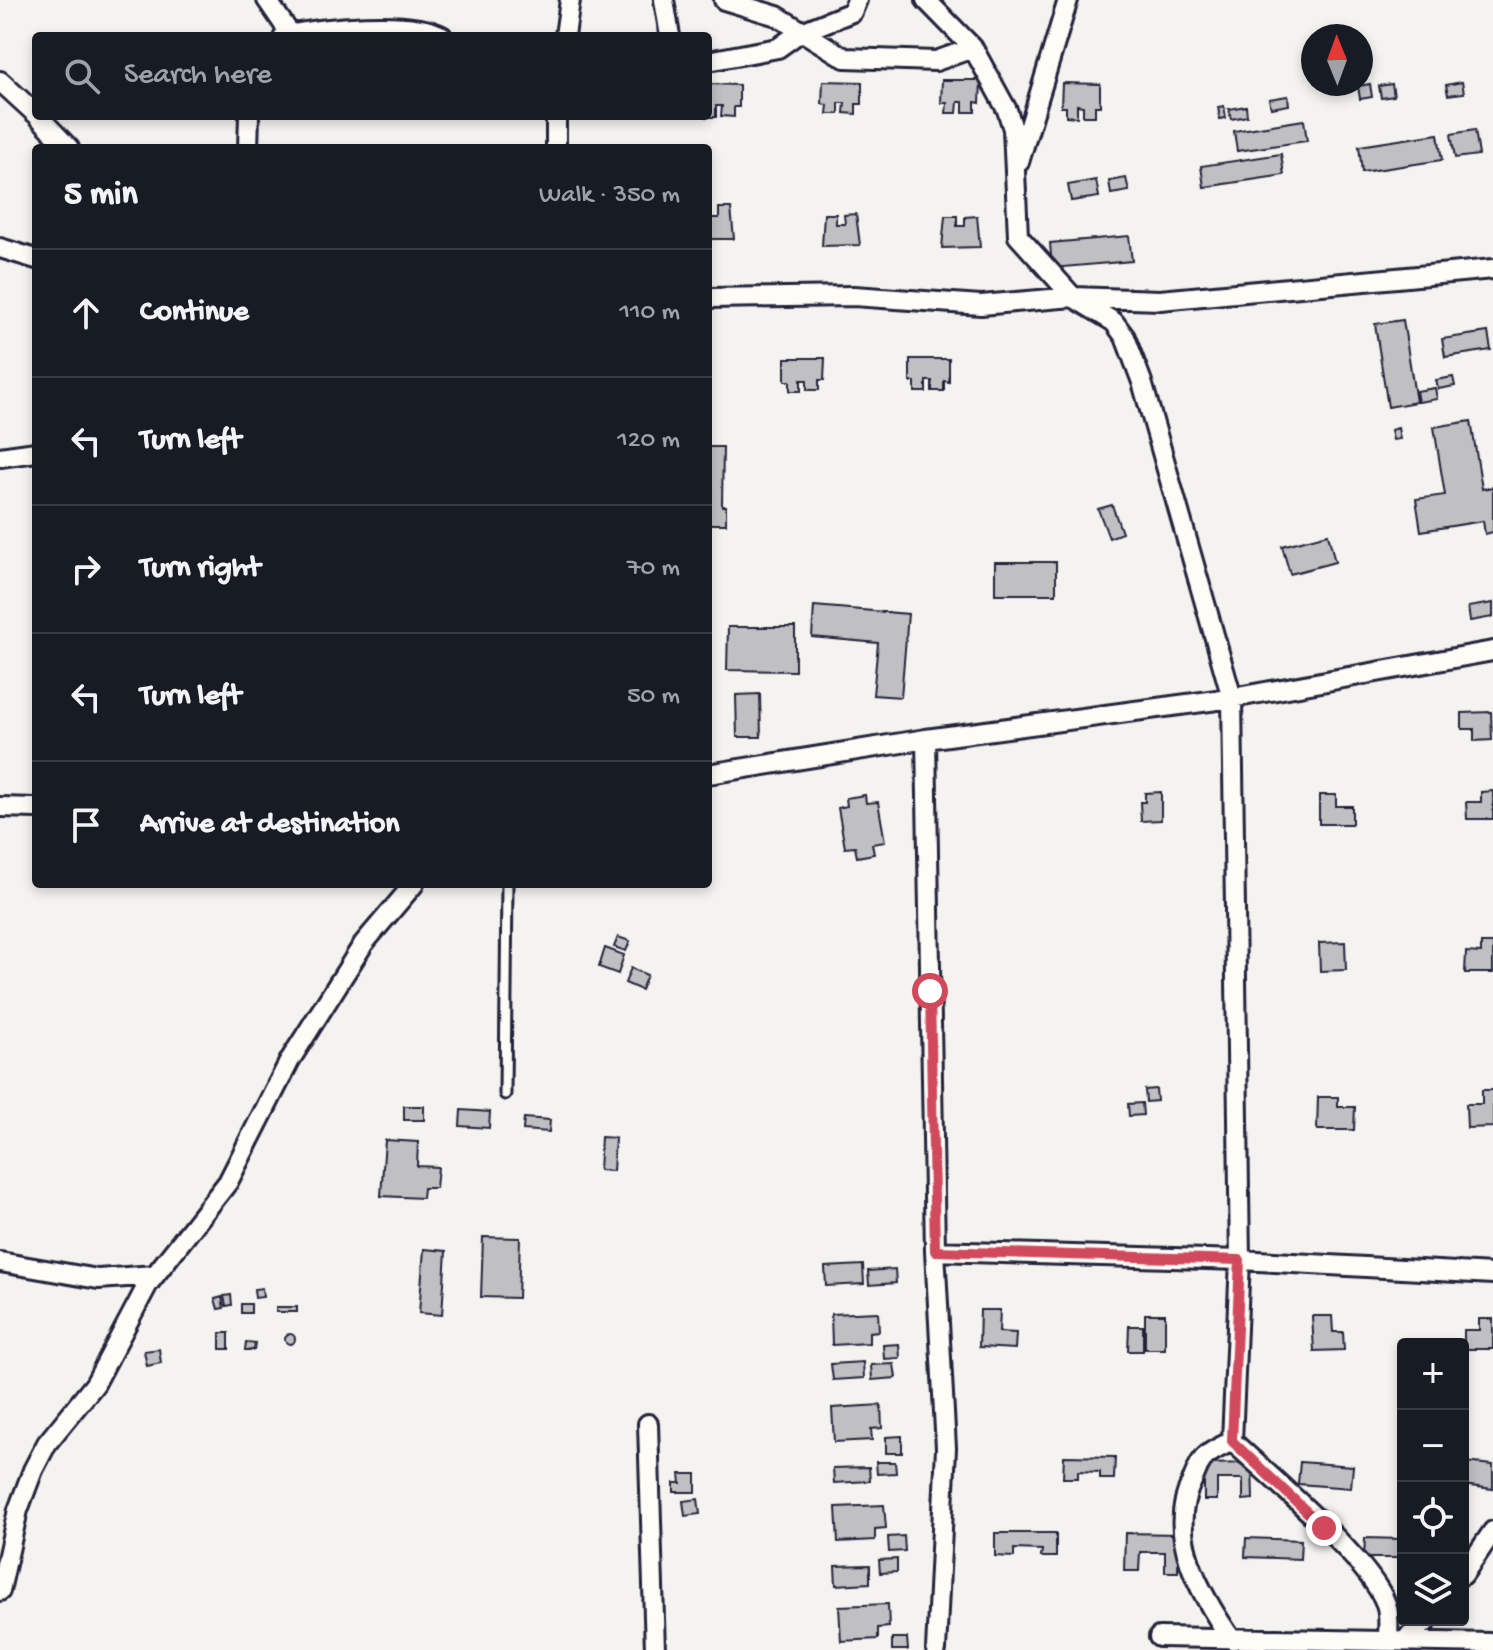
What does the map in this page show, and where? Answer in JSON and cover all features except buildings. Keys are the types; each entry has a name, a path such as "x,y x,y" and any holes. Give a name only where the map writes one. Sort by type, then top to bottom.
{"street":[{"path":"267,0 286,32"},
{"path":"566,32 570,0"},
{"path":"664,0 669,32"},
{"path":"724,0 777,16 799,33 845,58 881,62 936,61 973,48"},
{"path":"712,60 778,48 799,33 852,12 857,0"},
{"path":"926,0 973,48 1007,110 1013,129 1018,236 1073,297 1114,322 1125,337 1142,382 1232,698 1240,1260 1232,1441 1324,1528 1379,1588 1388,1608 1396,1641"},
{"path":"1014,180 1068,0"},
{"path":"320,32 394,25 417,26 432,32"},
{"path":"0,81 32,110"},
{"path":"42,120 65,144"},
{"path":"248,144 249,120"},
{"path":"556,120 556,144"},
{"path":"0,248 32,258"},
{"path":"712,298 854,296 981,305 1073,297 1160,300 1493,269"},
{"path":"0,457 32,453"},
{"path":"712,773 926,739 1232,698 1493,651"},
{"path":"926,739 935,1251 946,1448 936,1650"},
{"path":"0,807 32,808"},
{"path":"0,1591 18,1510 47,1443 95,1384 155,1275 228,1182 290,1060 364,943 411,888"},
{"path":"935,1251 1240,1260 1493,1274"},
{"path":"0,1262 98,1279 155,1275"},
{"path":"648,1424 655,1650"},
{"path":"1232,1441 1204,1458 1184,1495 1183,1530 1187,1556 1203,1598 1232,1640"},
{"path":"1469,1566 1493,1531"},
{"path":"1396,1641 1419,1626"},
{"path":"1159,1637 1493,1643"}],"lane":[{"path":"505,1094 507,888"}],"route":[{"path":"930,991 935,1251 1240,1260 1232,1441 1324,1528"}]}
